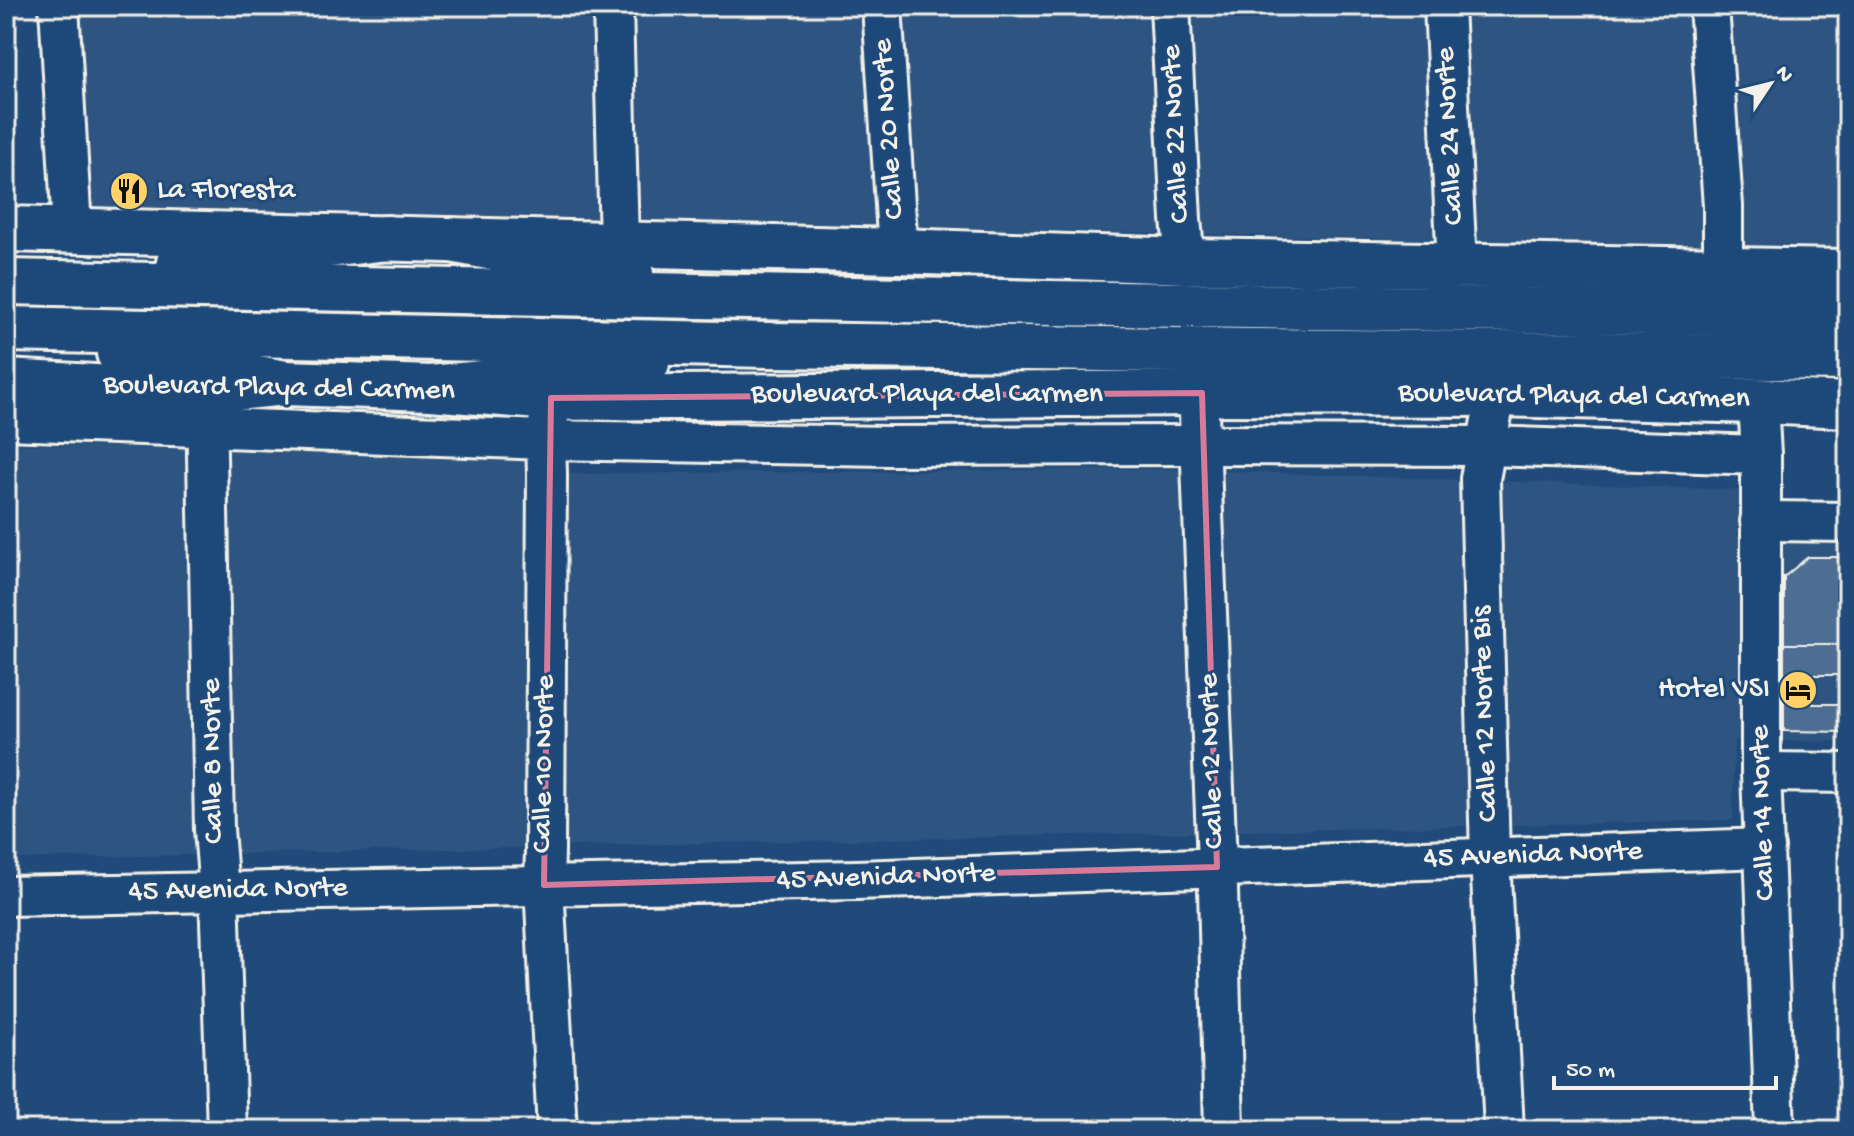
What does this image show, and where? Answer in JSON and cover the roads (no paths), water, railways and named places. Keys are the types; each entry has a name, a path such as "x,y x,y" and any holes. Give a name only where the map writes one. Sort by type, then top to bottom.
{"main road":[{"path":"6,229 1185,261 1848,272"},
{"path":"11,282 387,238"},
{"path":"451,240 739,297"},
{"path":"11,282 1848,315"},
{"path":"6,331 769,345 1848,358"},
{"path":"6,331 285,383"},
{"path":"431,388 585,373 769,345"},
{"name":"Boulevard Playa del Carmen","path":"6,382 147,390 207,409 285,383 431,388 551,398 1496,394 1848,405"}],"street":[{"path":"59,6 72,229"},
{"path":"613,6 619,244"},
{"name":"Calle 20 Norte","path":"882,6 898,251"},
{"name":"Calle 22 Norte","path":"1170,6 1185,261"},
{"name":"Calle 24 Norte","path":"1444,6 1457,265"},
{"path":"1709,6 1723,206 1723,269"},
{"name":"Calle 12 Norte","path":"1202,393 1199,413 1224,1130"},
{"name":"Calle 12 Norte Bis","path":"1496,394 1480,479 1490,857 1504,1130"},
{"name":"Calle 10 Norte","path":"551,398 546,440 544,885 557,1130"},
{"name":"Calle 14 Norte","path":"1758,401 1761,455 1761,772 1775,1130"},
{"path":"6,420 207,409 546,440 887,446 1486,446 1761,455"},
{"name":"Calle 8 Norte","path":"207,409 214,829 227,1130"},
{"path":"1760,521 1848,522"},
{"path":"1761,772 1848,773"},
{"name":"45 Avenida Norte","path":"6,896 857,880 1765,848"}],"place":[{"name":"La Floresta","path":"129,191"},
{"name":"Hotel VSI","path":"1798,690"}]}
